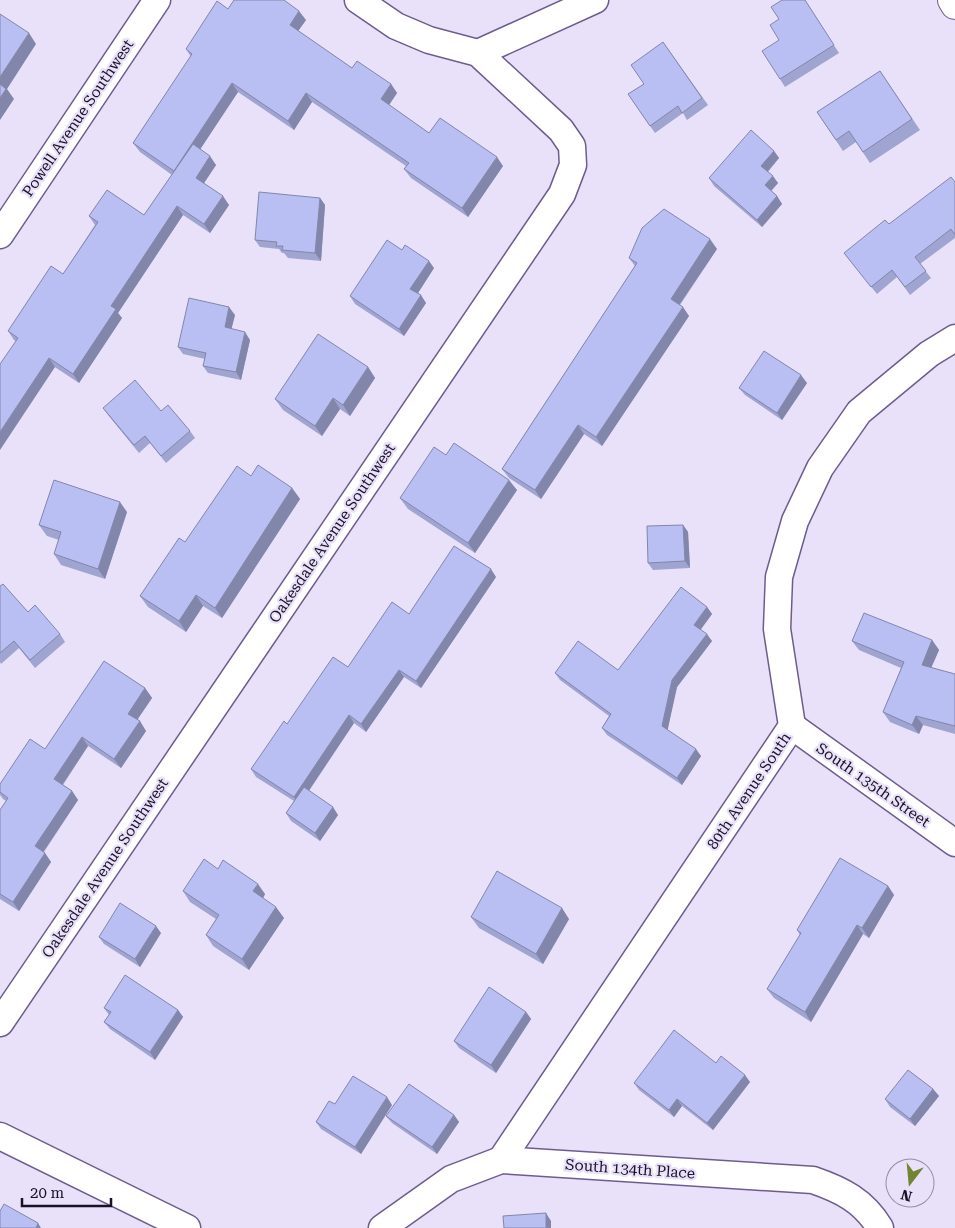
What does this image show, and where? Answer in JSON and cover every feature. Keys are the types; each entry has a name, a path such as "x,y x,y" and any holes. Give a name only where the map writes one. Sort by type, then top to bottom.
{"main road":[{"path":"952,0 955,5"}],"street":[{"name":"Powell Avenue Southwest","path":"0,235 157,0"},
{"path":"358,0 396,26 429,40 478,53 595,0"},
{"name":"Oakesdale Avenue Southwest","path":"0,1024 562,194 573,165 572,146 561,130 478,53"},
{"name":"80th Avenue South","path":"502,1160 792,726 778,629 779,577 795,521 820,468 859,412 928,354 955,338"},
{"name":"South 135th Street","path":"792,726 955,843"},
{"path":"0,1136 187,1228"},
{"name":"South 134th Place","path":"382,1228 451,1179 502,1160 813,1180 846,1192 871,1213 880,1228"}],"building":[{"path":"234,0 284,0 299,11 290,25 352,68 357,61 391,84 381,99 429,133 440,118 497,157 462,208 404,169 409,163 306,93 288,121 232,83 174,171 133,143 192,54 186,49 217,1 228,9"},
{"path":"782,0 805,0 834,45 780,79 762,51 779,40 770,25 779,19 771,7"},
{"path":"0,14 29,33 0,77"},
{"path":"663,42 702,98 682,113 678,106 650,126 628,94 644,84 631,65"},
{"path":"880,71 912,119 863,152 849,131 836,140 817,112"},
{"path":"0,84 6,89 0,98"},
{"path":"751,130 774,151 761,166 773,176 765,185 777,196 757,220 709,178"},
{"path":"193,144 210,156 196,178 223,196 204,224 177,206 111,306 116,309 73,374 49,358 0,432 0,364 18,338 8,331 51,266 63,274 98,222 89,216 107,190 144,215"},
{"path":"951,177 955,182 955,235 951,229 915,257 926,271 905,287 892,270 871,287 844,253 885,220 889,224"},
{"path":"259,192 320,198 315,253 282,250 283,246 276,246 277,242 255,240"},
{"path":"664,209 710,239 671,299 683,307 596,437 578,425 535,490 502,469 637,263 629,258 642,228"},
{"path":"387,240 402,250 405,245 429,261 410,289 421,295 399,329 350,296"},
{"path":"189,298 229,307 225,327 245,332 236,372 203,366 206,353 178,347"},
{"path":"318,334 368,367 343,405 333,398 315,426 275,399"},
{"path":"764,351 801,375 777,413 739,388"},
{"path":"135,380 161,411 168,405 190,431 161,456 145,436 134,445 103,408"},
{"path":"454,443 509,480 468,543 400,498 434,447 446,455"},
{"path":"258,465 292,488 215,608 196,595 179,621 140,596 179,538 185,542 237,466 251,476"},
{"path":"54,480 120,502 98,569 54,554 61,532 39,525"},
{"path":"683,525 685,561 648,563 647,526"},
{"path":"454,546 491,569 416,681 399,670 361,724 349,715 294,797 251,769 284,721 287,724 333,657 348,667 392,602 409,614"},
{"path":"3,584 28,612 35,605 60,634 30,660 14,641 0,653 0,586"},
{"path":"681,587 707,607 694,625 707,634 672,680 662,726 696,749 677,778 602,728 611,714 555,673 578,641 618,670"},
{"path":"864,613 932,640 922,665 955,674 955,726 916,716 912,725 883,712 904,662 852,641"},
{"path":"104,661 145,688 128,714 140,721 114,759 82,737 54,779 72,791 35,846 45,853 13,902 0,894 0,810 8,798 0,792 0,784 30,739 45,749"},
{"path":"304,787 333,807 315,833 286,813"},
{"path":"840,858 888,886 862,928 857,925 805,1012 767,989 801,933 797,930"},
{"path":"204,859 218,869 223,860 258,884 253,891 276,907 242,959 206,935 219,915 183,891"},
{"path":"497,871 562,908 536,954 471,917"},
{"path":"120,903 156,926 135,959 99,937"},
{"path":"125,975 178,1010 150,1052 104,1022 111,1012 104,1008"},
{"path":"489,987 526,1012 491,1065 454,1041"},
{"path":"674,1030 716,1063 721,1056 745,1075 707,1123 677,1099 669,1110 634,1083"},
{"path":"908,1070 933,1089 910,1119 885,1099"},
{"path":"353,1076 387,1097 355,1147 316,1122 329,1101 335,1104"},
{"path":"409,1084 454,1115 432,1147 386,1116"},
{"path":"4,1204 38,1223 36,1228 0,1228 0,1211"},
{"path":"546,1213 546,1228 504,1228 503,1216"}]}
